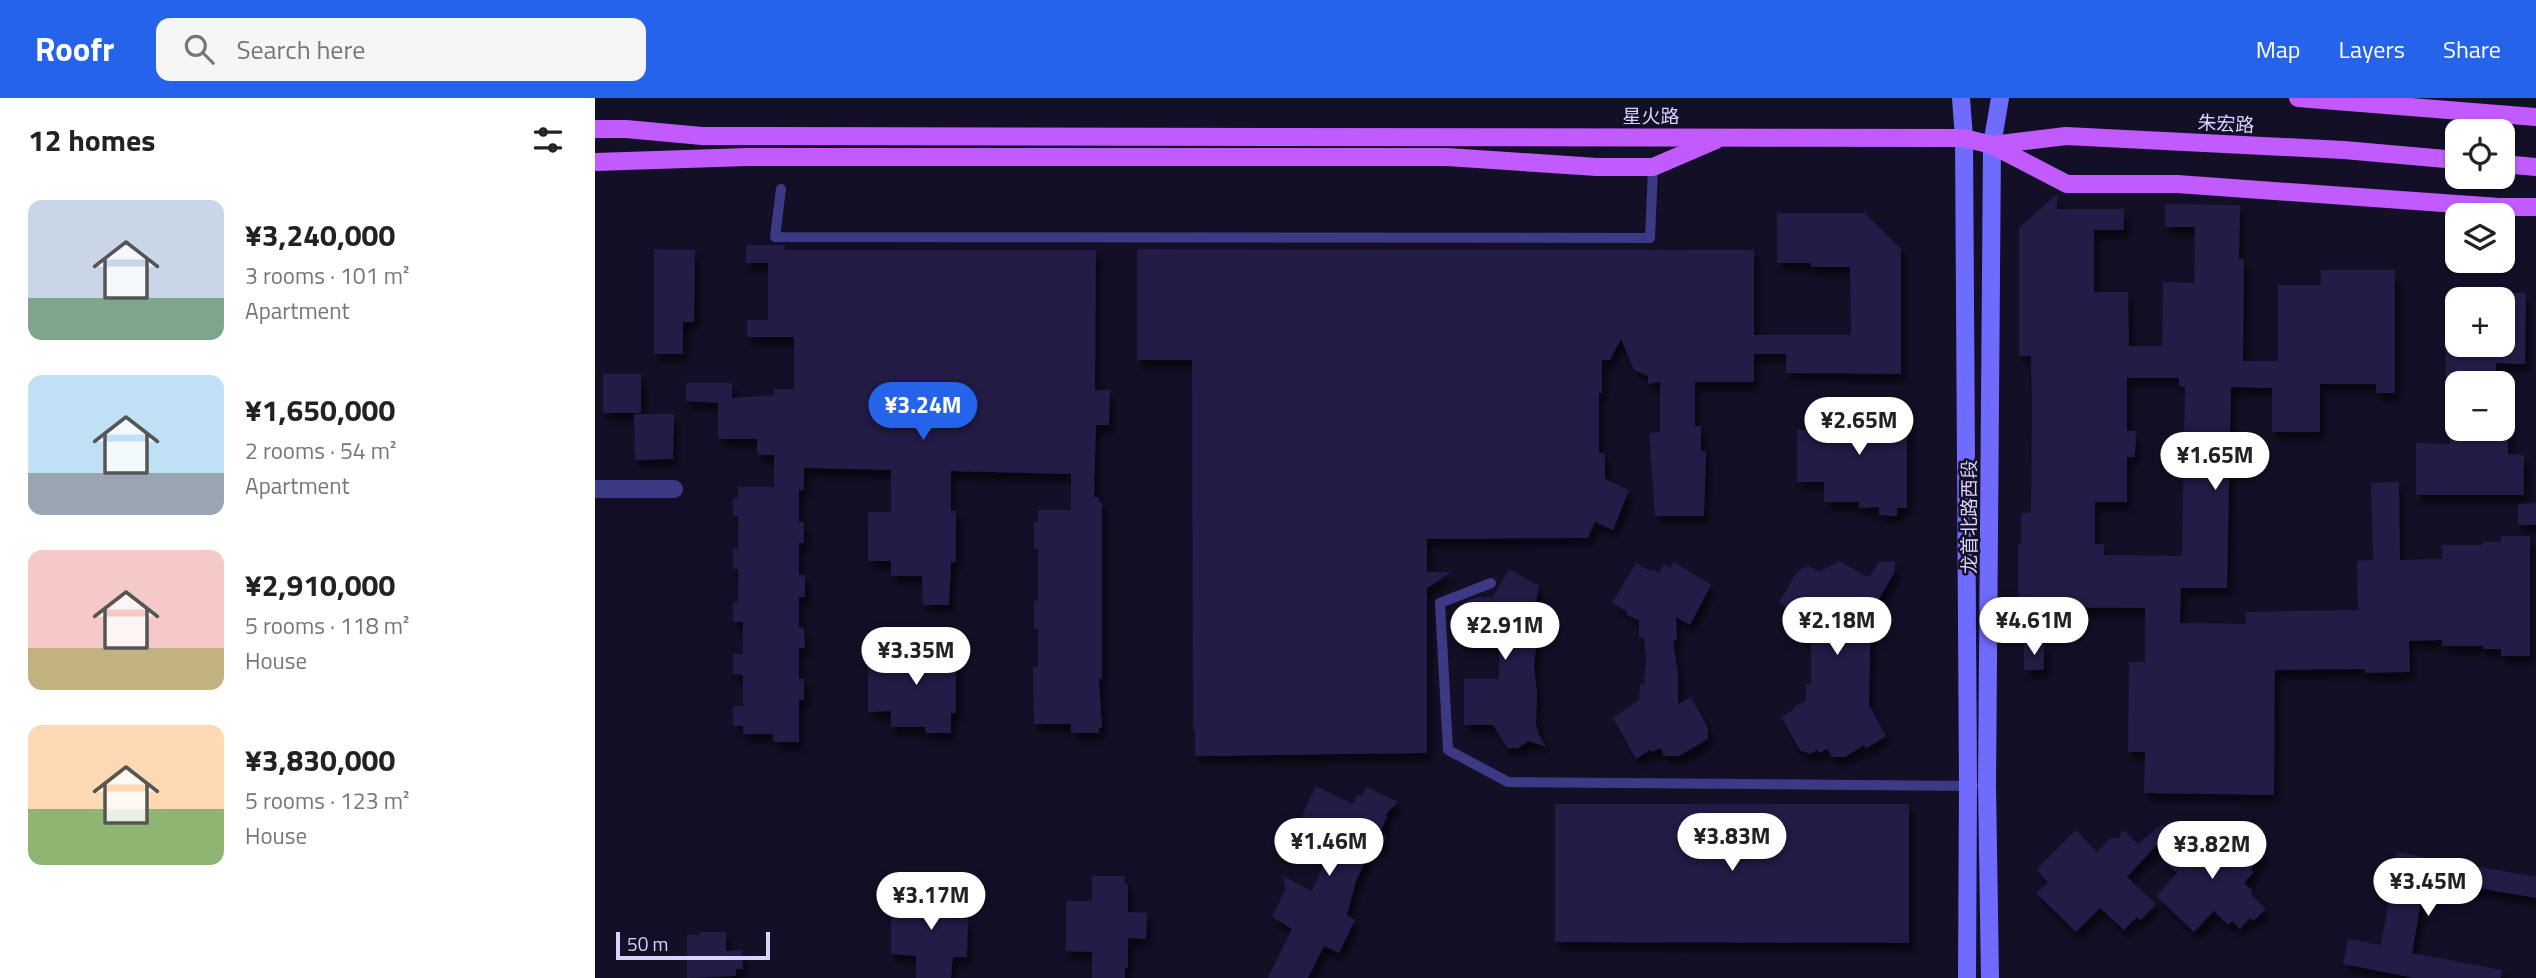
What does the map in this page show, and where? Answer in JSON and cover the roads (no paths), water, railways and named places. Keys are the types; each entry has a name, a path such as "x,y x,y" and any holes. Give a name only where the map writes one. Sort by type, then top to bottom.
{"main road":[{"path":"2298,98 2536,117"},
{"name":"星火路","path":"595,129 702,136 1964,138 1992,145"},
{"path":"684,158 784,135"},
{"name":"朱宏路","path":"1992,145 2066,136 2344,150 2445,159"},
{"path":"595,162 684,158 1433,157 1597,167 1653,167 1724,137"},
{"path":"1992,145 2067,184 2177,184 2499,207 2536,207"},
{"path":"2515,165 2536,167"}],"street":[{"name":"龙首北路西段","path":"1961,98 1964,138 1967,978"},
{"name":"龙首北路西段","path":"1990,978 1987,785 1992,145 2000,98"},
{"path":"595,489 674,489"}],"lane":[{"path":"781,189 775,237 1650,238 1653,167"},
{"path":"1491,583 1440,603 1448,750 1508,782 1987,785"}]}
